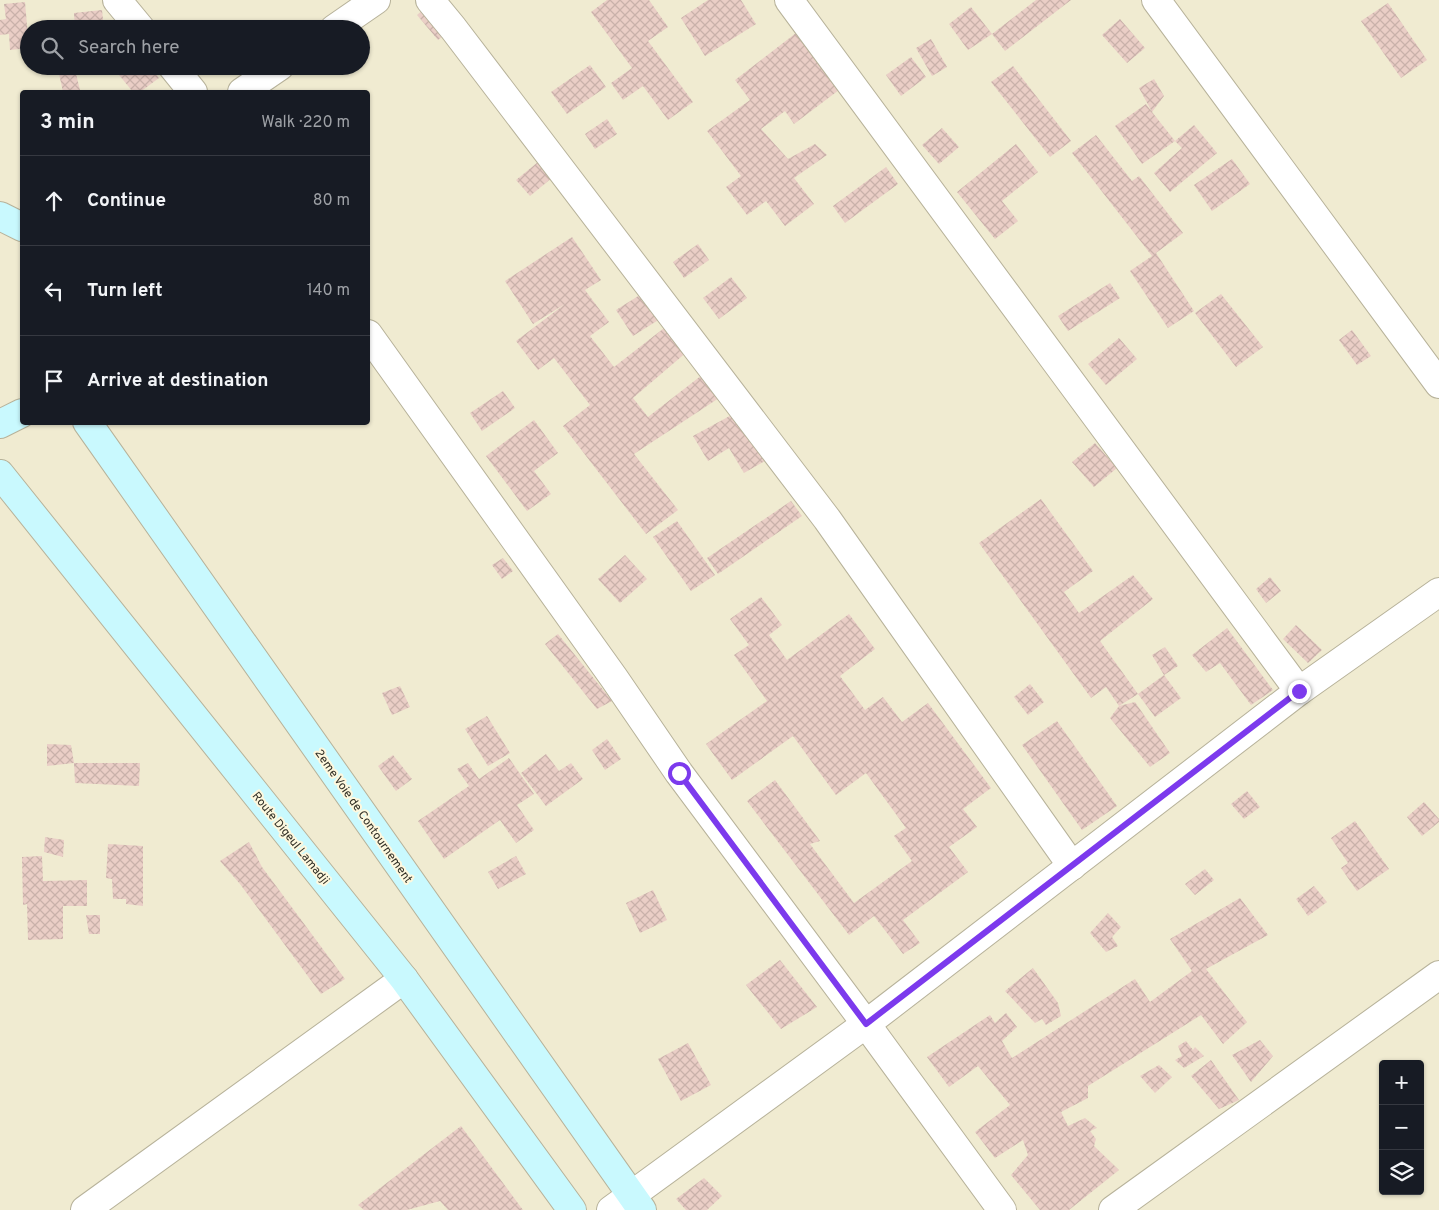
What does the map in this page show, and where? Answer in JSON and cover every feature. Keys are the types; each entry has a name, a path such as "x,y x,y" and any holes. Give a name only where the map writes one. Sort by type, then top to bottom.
{"main road":[{"path":"0,424 20,414"},
{"name":"2eme Voie de Contournement","path":"89,425 628,1205"},
{"name":"Route Digeul Lamadji","path":"0,474 404,979 572,1210"}],"street":[{"path":"117,0 134,20"},
{"path":"347,20 376,0"},
{"path":"430,0 827,519 1072,866"},
{"path":"789,0 1299,691"},
{"path":"1156,0 1439,384"},
{"path":"179,75 191,90"},
{"path":"245,90 267,75"},
{"path":"370,337 614,678 679,773 1002,1210"},
{"path":"628,1205 1299,691 1439,592"},
{"path":"1114,1210 1439,975"},
{"path":"85,1210 404,979"}],"building":[{"path":"607,0 649,0 668,27 648,41 693,102 668,120 643,86 623,100 611,83 632,68 591,12"},
{"path":"708,0 741,0 756,24 705,56 681,18"},
{"path":"1036,0 1071,0 1005,51 992,34"},
{"path":"25,2 27,20 20,20 20,49 10,50 9,34 0,35 0,20 6,19 4,4"},
{"path":"432,2 453,28 438,40 417,15"},
{"path":"1388,3 1427,60 1401,78 1361,21"},
{"path":"971,7 992,34 968,50 949,24"},
{"path":"102,10 103,20 74,20 74,13"},
{"path":"1120,19 1145,48 1127,63 1102,35"},
{"path":"796,33 839,90 794,124 785,111 761,129 788,159 815,144 827,155 794,178 814,204 785,226 766,201 747,215 726,187 741,176 707,131 750,100 735,80"},
{"path":"931,39 947,67 932,76 916,48"},
{"path":"911,57 926,77 901,96 886,75"},
{"path":"590,65 606,87 567,114 551,92"},
{"path":"1013,66 1071,141 1050,157 991,82"},
{"path":"59,75 76,75 80,90 63,90"},
{"path":"119,75 157,75 159,78 143,90 131,90"},
{"path":"1154,79 1164,96 1152,112 1139,88"},
{"path":"1146,104 1175,141 1142,164 1115,126"},
{"path":"607,119 617,134 595,149 585,134"},
{"path":"1194,125 1217,153 1170,192 1154,173 1182,148 1175,141"},
{"path":"942,128 959,147 939,164 922,145"},
{"path":"1096,135 1132,181 1139,176 1183,233 1156,253 1194,311 1168,328 1130,271 1152,256 1072,153"},
{"path":"1016,144 1038,172 1002,201 1018,221 995,239 957,192"},
{"path":"549,153 558,173 530,196 516,180"},
{"path":"1232,159 1250,184 1212,211 1194,185"},
{"path":"886,167 898,184 845,223 833,206"},
{"path":"572,237 601,280 585,290 609,322 590,336 614,367 668,325 688,351 633,398 648,417 702,375 719,398 634,454 678,510 646,534 563,426 590,405 554,358 538,370 516,341 565,304 533,324 505,281"},
{"path":"698,244 709,260 684,278 673,262"},
{"path":"731,277 747,298 719,319 703,298"},
{"path":"1110,283 1120,298 1068,331 1058,316"},
{"path":"643,293 660,319 633,336 616,310"},
{"path":"1221,294 1263,347 1236,367 1195,313"},
{"path":"1352,330 1371,356 1357,365 1339,340"},
{"path":"1119,338 1137,359 1106,385 1088,364"},
{"path":"503,391 515,408 482,431 470,413"},
{"path":"737,412 765,461 744,473 729,448 708,461 693,436"},
{"path":"534,420 558,453 534,471 551,494 527,511 486,456"},
{"path":"1095,443 1117,468 1094,487 1072,462"},
{"path":"1041,499 1093,571 1064,592 1079,613 1133,575 1153,599 1100,641 1138,694 1119,706 1106,687 1091,698 979,543"},
{"path":"791,501 802,516 718,574 707,558"},
{"path":"677,521 715,575 691,591 653,537"},
{"path":"625,555 647,579 620,603 598,579"},
{"path":"503,558 513,571 502,579 492,565"},
{"path":"1270,577 1281,591 1266,603 1256,589"},
{"path":"761,597 782,625 769,635 787,660 849,614 875,649 840,676 865,710 883,697 902,722 928,703 991,788 963,809 977,827 949,847 968,872 903,920 920,943 903,954 874,916 849,935 747,801 775,780 820,841 810,844 854,903 912,861 894,836 906,828 866,773 836,795 793,736 732,780 706,744 767,701 734,655 749,645 730,619"},
{"path":"1296,625 1322,650 1308,663 1283,639"},
{"path":"1227,628 1273,690 1251,705 1220,663 1206,672 1192,655"},
{"path":"558,634 612,701 597,709 545,644"},
{"path":"1165,647 1178,666 1164,675 1152,655"},
{"path":"1164,675 1181,698 1155,717 1138,694"},
{"path":"1030,684 1044,702 1028,715 1014,697"},
{"path":"400,686 410,707 392,715 382,693"},
{"path":"1135,702 1170,753 1150,767 1110,718 1119,706"},
{"path":"487,716 510,753 488,766 465,729"},
{"path":"1057,721 1117,806 1082,830 1022,745"},
{"path":"607,739 621,759 605,770 592,750"},
{"path":"47,744 71,745 74,763 47,766"},
{"path":"546,754 559,771 571,763 583,779 546,806 521,773"},
{"path":"393,755 412,779 396,791 378,766"},
{"path":"509,758 534,794 517,805 534,830 516,843 500,820 444,859 418,821 469,786 457,769 468,763 479,779"},
{"path":"74,763 140,763 139,786 75,783"},
{"path":"1247,791 1260,807 1244,819 1231,804"},
{"path":"1424,802 1439,819 1439,822 1422,836 1407,817"},
{"path":"1355,821 1389,869 1357,891 1341,868 1348,863 1331,838"},
{"path":"45,837 64,840 63,857 44,852"},
{"path":"249,842 262,867 345,979 321,994 240,884 220,861"},
{"path":"108,844 143,846 143,906 126,904 126,899 113,899 112,879 106,878"},
{"path":"42,856 43,881 87,880 87,906 63,906 63,939 28,940 27,904 23,905 22,857"},
{"path":"516,856 526,874 498,889 488,872"},
{"path":"1205,869 1214,880 1195,895 1185,884"},
{"path":"1314,886 1327,902 1308,916 1296,899"},
{"path":"653,890 667,920 640,933 626,903"},
{"path":"1240,898 1268,935 1206,969 1247,1022 1223,1044 1201,1015 1088,1086 1088,1098 1061,1112 1068,1126 1085,1118 1097,1128 1090,1131 1096,1139 1094,1146 1119,1170 1069,1210 1040,1210 1011,1175 1028,1155 1023,1140 995,1158 975,1132 1010,1105 978,1066 949,1087 927,1057 990,1015 995,1023 1006,1013 1017,1027 1002,1041 1012,1058 1135,979 1150,1002 1192,971 1170,939"},
{"path":"1108,913 1121,927 1112,937 1118,946 1106,952 1090,933"},
{"path":"86,915 100,915 100,934 89,934"},
{"path":"780,960 817,1007 781,1029 746,985"},
{"path":"1033,968 1058,1003 1061,1016 1046,1025 1042,1019 1035,1023 1005,991"},
{"path":"1260,1040 1273,1056 1251,1082 1232,1055"},
{"path":"1186,1041 1193,1050 1195,1047 1204,1056 1184,1068 1175,1060 1182,1056 1178,1046"},
{"path":"688,1043 711,1085 681,1101 658,1059"},
{"path":"1211,1060 1239,1100 1219,1109 1191,1076"},
{"path":"1159,1065 1172,1077 1155,1093 1140,1076"},
{"path":"461,1126 523,1210 448,1210 440,1201 407,1210 364,1210 358,1205"},
{"path":"704,1178 722,1196 707,1210 686,1210 676,1199"}],"route":[{"path":"679,773 866,1024 1299,691"}]}
